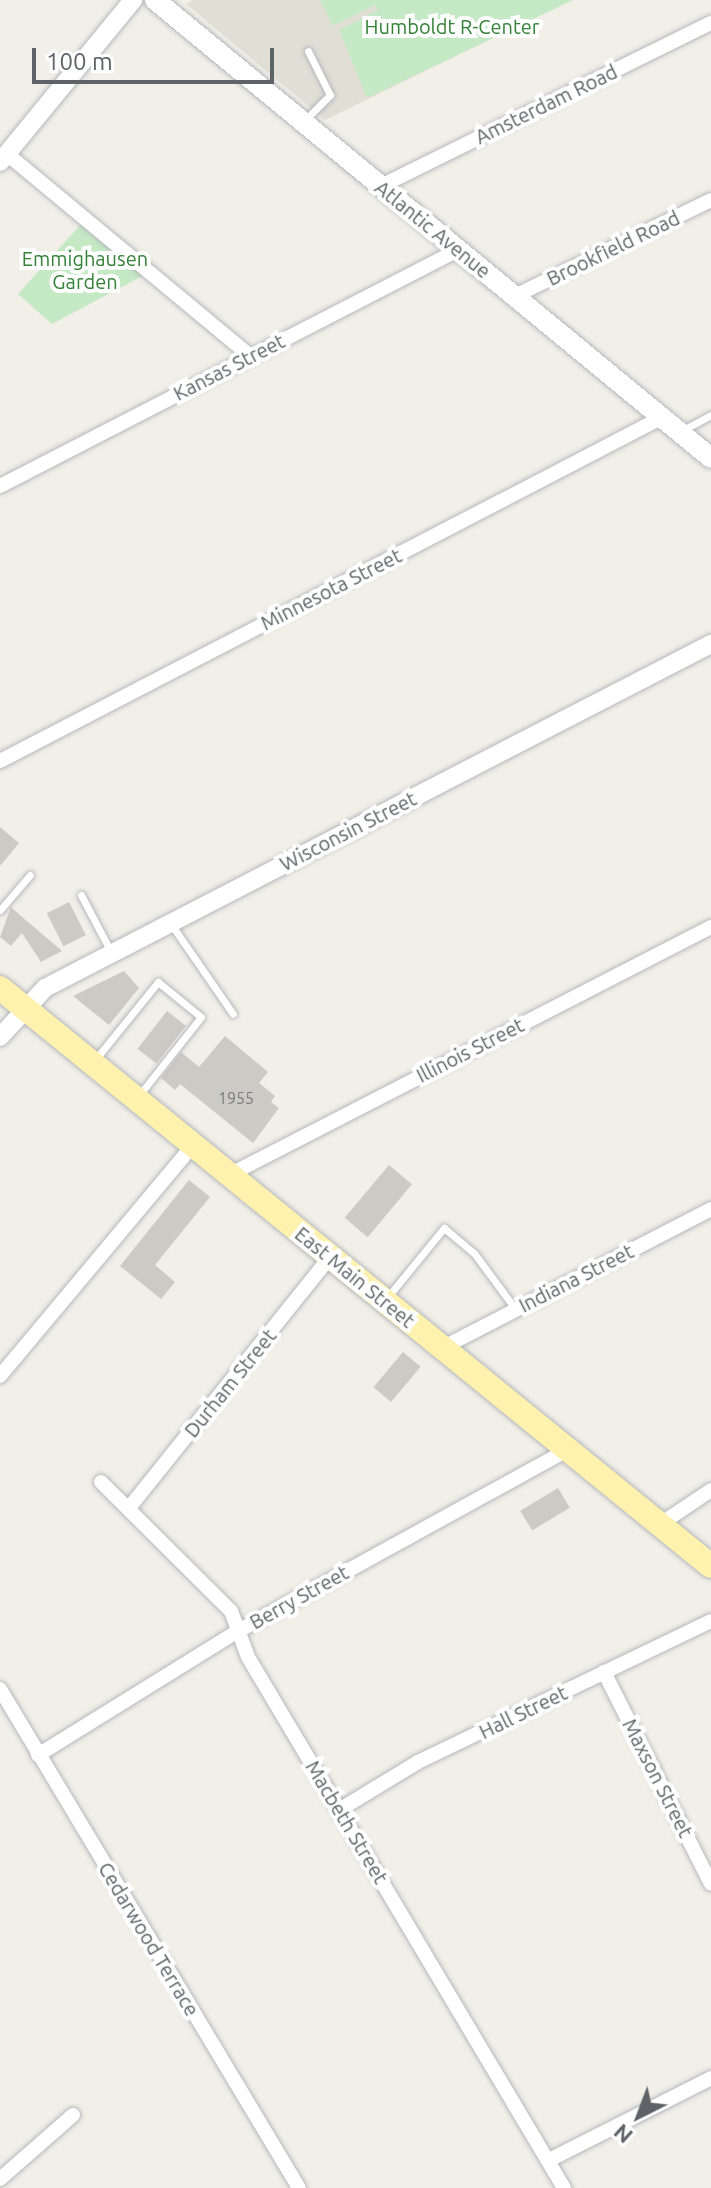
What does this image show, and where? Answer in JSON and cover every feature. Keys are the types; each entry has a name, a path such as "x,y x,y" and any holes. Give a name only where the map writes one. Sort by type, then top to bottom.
{"main road":[{"name":"Atlantic Avenue","path":"155,0 711,458"},
{"name":"East Main Street","path":"0,988 711,1566"}],"street":[{"path":"133,0 4,158 250,356"},
{"name":"Amsterdam Road","path":"381,186 711,23"},
{"name":"Brookfield Road","path":"515,296 711,200"},
{"name":"Kansas Street","path":"0,486 458,250"},
{"name":"Minnesota Street","path":"0,761 661,418"},
{"name":"Wisconsin Street","path":"0,1037 45,988 711,644"},
{"name":"Illinois Street","path":"229,1175 711,927"},
{"path":"0,1376 193,1145"},
{"name":"Indiana Street","path":"442,1348 711,1209"},
{"name":"Durham Street","path":"129,1508 330,1257"},
{"name":"Berry Street","path":"38,1755 238,1631 567,1450"},
{"name":"Macbeth Street","path":"101,1482 224,1602 339,1810 564,2188"},
{"path":"659,1525 711,1490"},
{"name":"Hall Street","path":"339,1810 418,1762 711,1621"},
{"name":"Maxson Street","path":"604,1672 711,1884"},
{"name":"Cedarwood Terrace","path":"0,1689 299,2188"},
{"path":"549,2160 711,2078"},
{"path":"0,2179 73,2115"}],"lane":[{"path":"303,122 330,95 308,51"},
{"path":"679,432 711,415"},
{"path":"0,910 30,875"},
{"path":"81,895 112,954"},
{"path":"170,923 233,1014"},
{"path":"92,1062 158,982 201,1017 136,1098"},
{"path":"384,1301 444,1228 474,1253 516,1310"}],"shaded area":[{"path":"193,0 570,0 325,120 186,4"}],"green space":[{"name":"Humboldt R-Center","path":"320,0 573,0 367,98 339,30 378,10 375,5 333,26"},
{"name":"Emmighausen Garden","path":"82,223 144,275 52,324 18,294"}],"building":[{"path":"0,827 19,843 0,866"},
{"path":"69,902 86,935 64,946 47,913"},
{"path":"11,907 62,951 41,962 22,933 11,946 0,937"},
{"path":"124,971 139,988 109,1025 73,996"},
{"path":"167,1011 186,1026 156,1064 137,1049"},
{"path":"225,1036 268,1072 259,1083 275,1096 271,1102 279,1108 253,1143 180,1084 175,1090 161,1078 181,1052 199,1067"},
{"path":"389,1165 412,1184 368,1237 345,1218"},
{"path":"189,1180 210,1197 155,1265 175,1282 161,1299 120,1266"},
{"path":"403,1352 421,1367 391,1402 373,1387"},
{"path":"558,1488 570,1508 532,1530 520,1511"}]}
